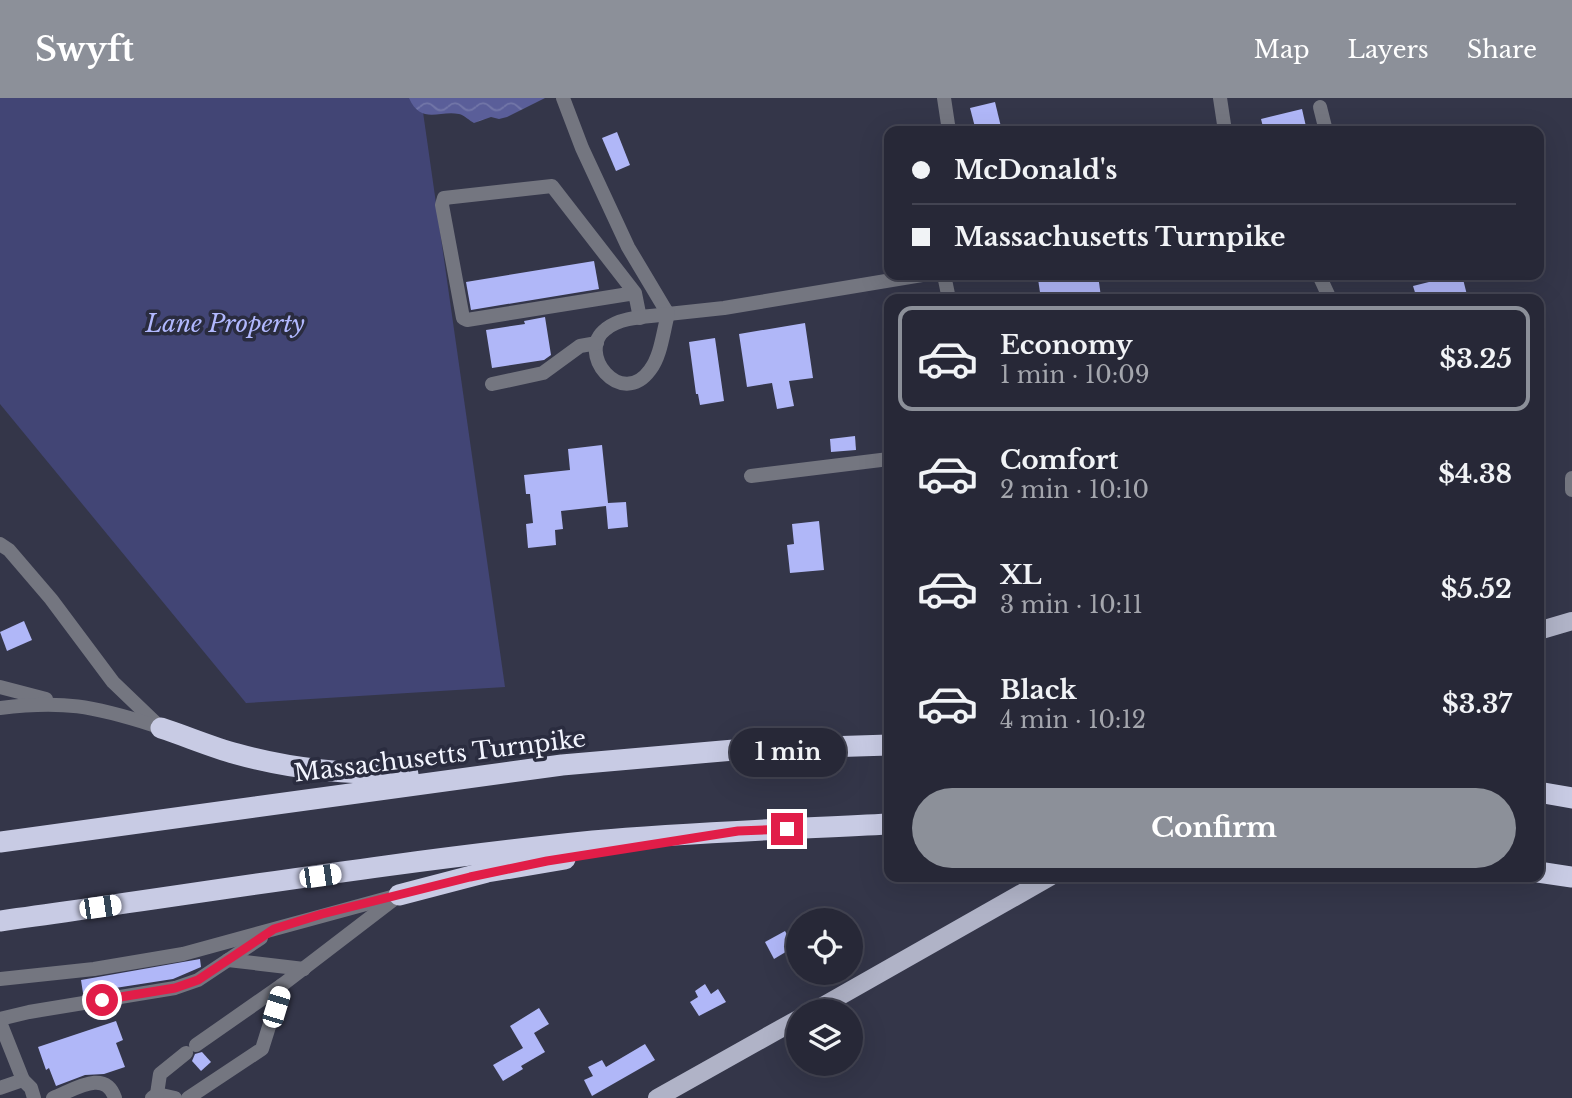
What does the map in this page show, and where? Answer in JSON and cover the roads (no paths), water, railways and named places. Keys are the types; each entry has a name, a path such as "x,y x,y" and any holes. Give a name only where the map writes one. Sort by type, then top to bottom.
{"highway":[{"path":"161,727 235,754 295,768 326,772 494,773"},
{"name":"Massachusetts Turnpike","path":"0,842 494,773 617,759 734,750 884,744"},
{"path":"1544,793 1572,798"},
{"path":"0,921 579,843 738,831 884,824"},
{"path":"400,895 487,872 738,831"},
{"path":"1544,873 1572,877"}],"main road":[{"path":"1544,629 1572,621"},
{"path":"834,999 1041,882"},
{"path":"657,1098 786,1026"}],"street":[{"path":"564,98 567,113 582,148 628,247 668,314 650,371 638,381 625,383 611,380 600,369 597,343 604,330 614,324 668,314 724,309 893,280"},
{"path":"944,98 948,126"},
{"path":"1220,98 1223,126"},
{"path":"1320,107 1325,126"},
{"path":"635,293 467,320 463,318 442,205 444,198 552,186 635,293 640,318"},
{"path":"492,384 543,373 580,345 597,343"},
{"path":"751,476 884,460"},
{"path":"1572,478 1572,490"},
{"path":"0,544 9,550 51,599 113,682 161,727"},
{"path":"0,687 61,703 109,711 161,727"},
{"path":"0,708 61,703"},
{"path":"0,979 138,963 209,948 400,895"},
{"path":"176,1098 156,1097 160,1074 400,895"},
{"path":"34,1098 31,1088 23,1080 0,1021 29,1012 175,988 198,980 274,929"},
{"path":"228,960 304,969"},
{"path":"188,1098 262,1049 282,985"},
{"path":"0,1088 23,1080"},
{"path":"53,1098 97,1081 112,1088 115,1098"}],"water":[{"path":"409,98 545,98 507,117 491,117 474,123 459,114 425,114 414,106"}],"park label":[{"name":"Lane Property","path":"225,324"}]}
